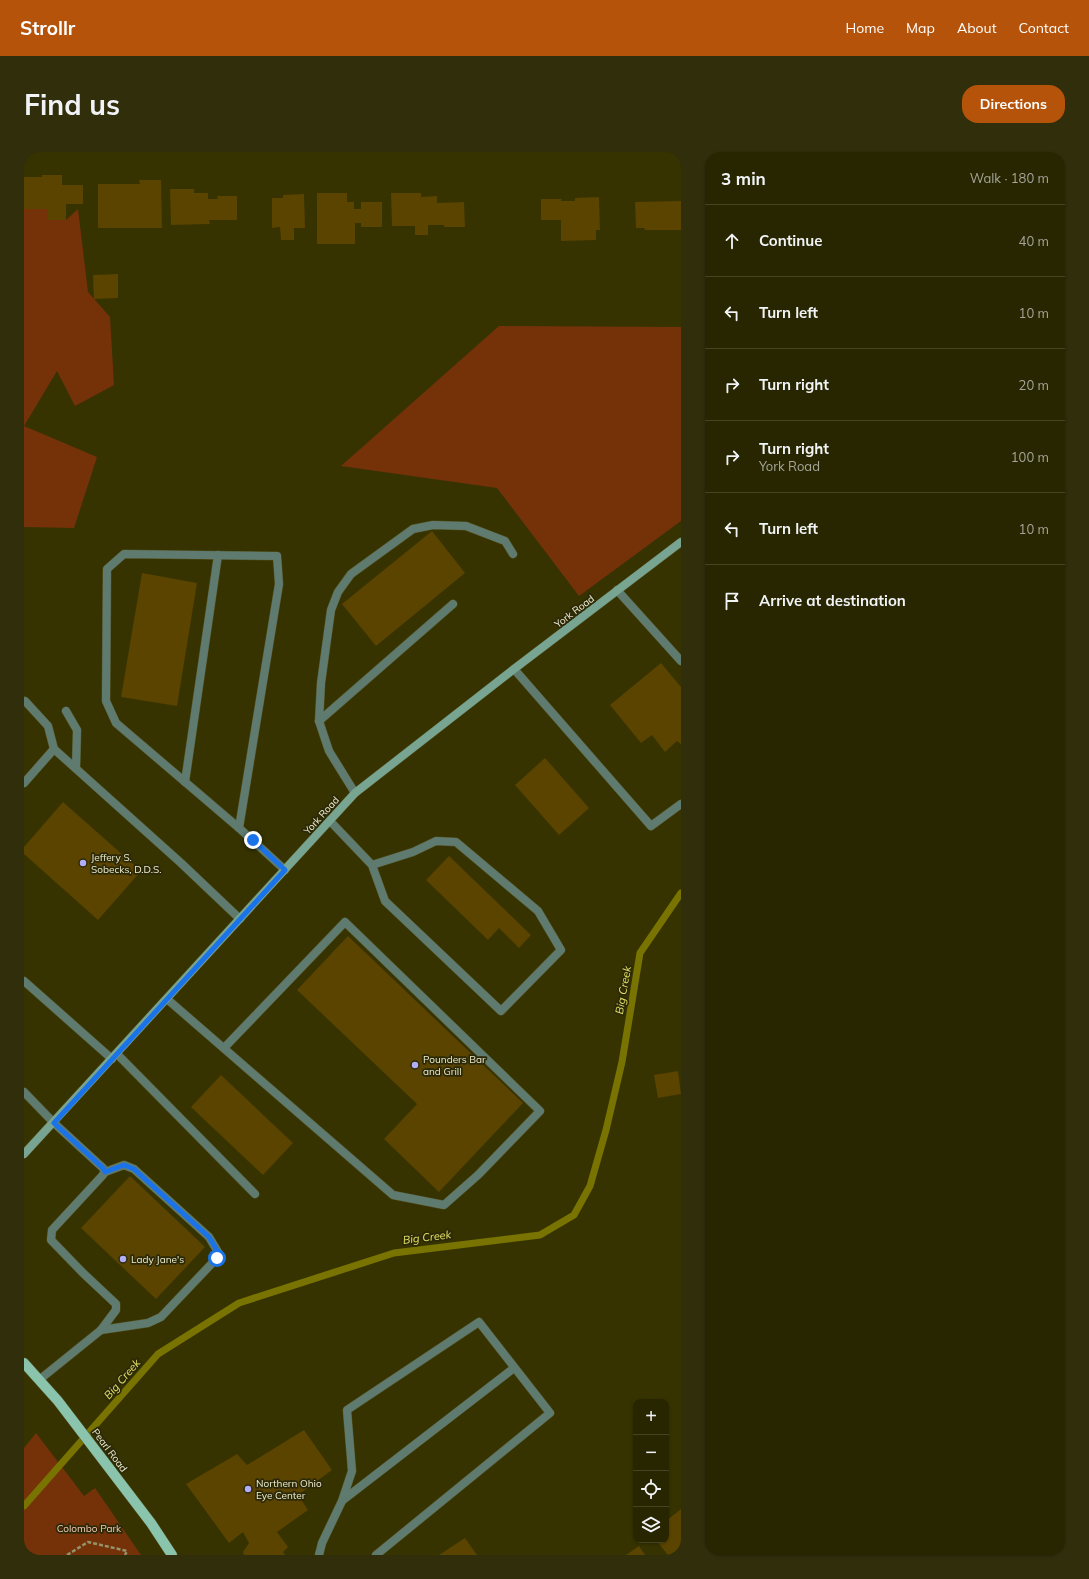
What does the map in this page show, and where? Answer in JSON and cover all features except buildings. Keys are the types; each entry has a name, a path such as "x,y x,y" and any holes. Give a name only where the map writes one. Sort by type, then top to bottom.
{"main road":[{"name":"York Road","path":"24,1154 355,793 514,669 681,542"},
{"name":"Pearl Road","path":"24,1363 58,1401 106,1466 151,1523 172,1555"}],"lane":[{"path":"355,793 329,750 319,721 321,683 331,610 338,592 351,574 413,529 433,525 466,526 505,541 513,554"},
{"path":"240,828 279,584 277,556 124,554 107,569 106,701 116,723 240,828 285,870"},
{"path":"185,782 218,555"},
{"path":"618,590 681,661"},
{"path":"319,721 453,604"},
{"path":"514,669 651,826 681,804"},
{"path":"24,701 48,726 54,749 181,863 240,919"},
{"path":"66,711 77,730 76,768"},
{"path":"24,783 54,749"},
{"path":"330,821 372,866 385,901 501,1011 561,950 538,911 456,842 436,841 413,852 372,866"},
{"path":"167,999 393,1195 444,1205 478,1175 540,1110 345,922 224,1048"},
{"path":"24,981 114,1057 255,1194"},
{"path":"24,1092 54,1123 103,1168 105,1172"},
{"path":"39,1380 101,1330 116,1310 116,1304 51,1240 52,1230 105,1172 124,1165 134,1169 209,1237 218,1252 217,1258 161,1317 148,1323 101,1330"},
{"path":"319,1555 322,1543 342,1501 352,1471 347,1410 479,1322 550,1413 376,1555"},
{"path":"342,1501 514,1368"}],"path":[{"path":"67,1555 88,1542 127,1550 125,1555"}],"green space":[{"path":"24,209 48,209 48,220 66,220 78,209 88,292 110,317 114,385 75,406 57,371 24,426"},
{"path":"499,326 681,327 681,521 579,596 497,488 341,466"},
{"path":"24,426 97,457 74,528 24,527"},
{"name":"Colombo Park","path":"36,1433 84,1496 95,1488 141,1555 24,1555 24,1448"}],"waterway":[{"name":"Big Creek","path":"24,1506 158,1354 239,1303 394,1253 540,1235 574,1215 590,1186 606,1130 622,1062 640,953 681,893"}],"place":[{"name":"Jeffery S. Sobecks, D.D.S.","path":"83,863"},
{"name":"Pounders Bar and Grill","path":"415,1065"},
{"name":"Lady Jane's","path":"123,1259"},
{"name":"Northern Ohio Eye Center","path":"248,1489"}],"route":[{"path":"217,1258 218,1252 209,1237 134,1169 124,1165 105,1172 103,1168 54,1123 285,870 253,840"}]}
